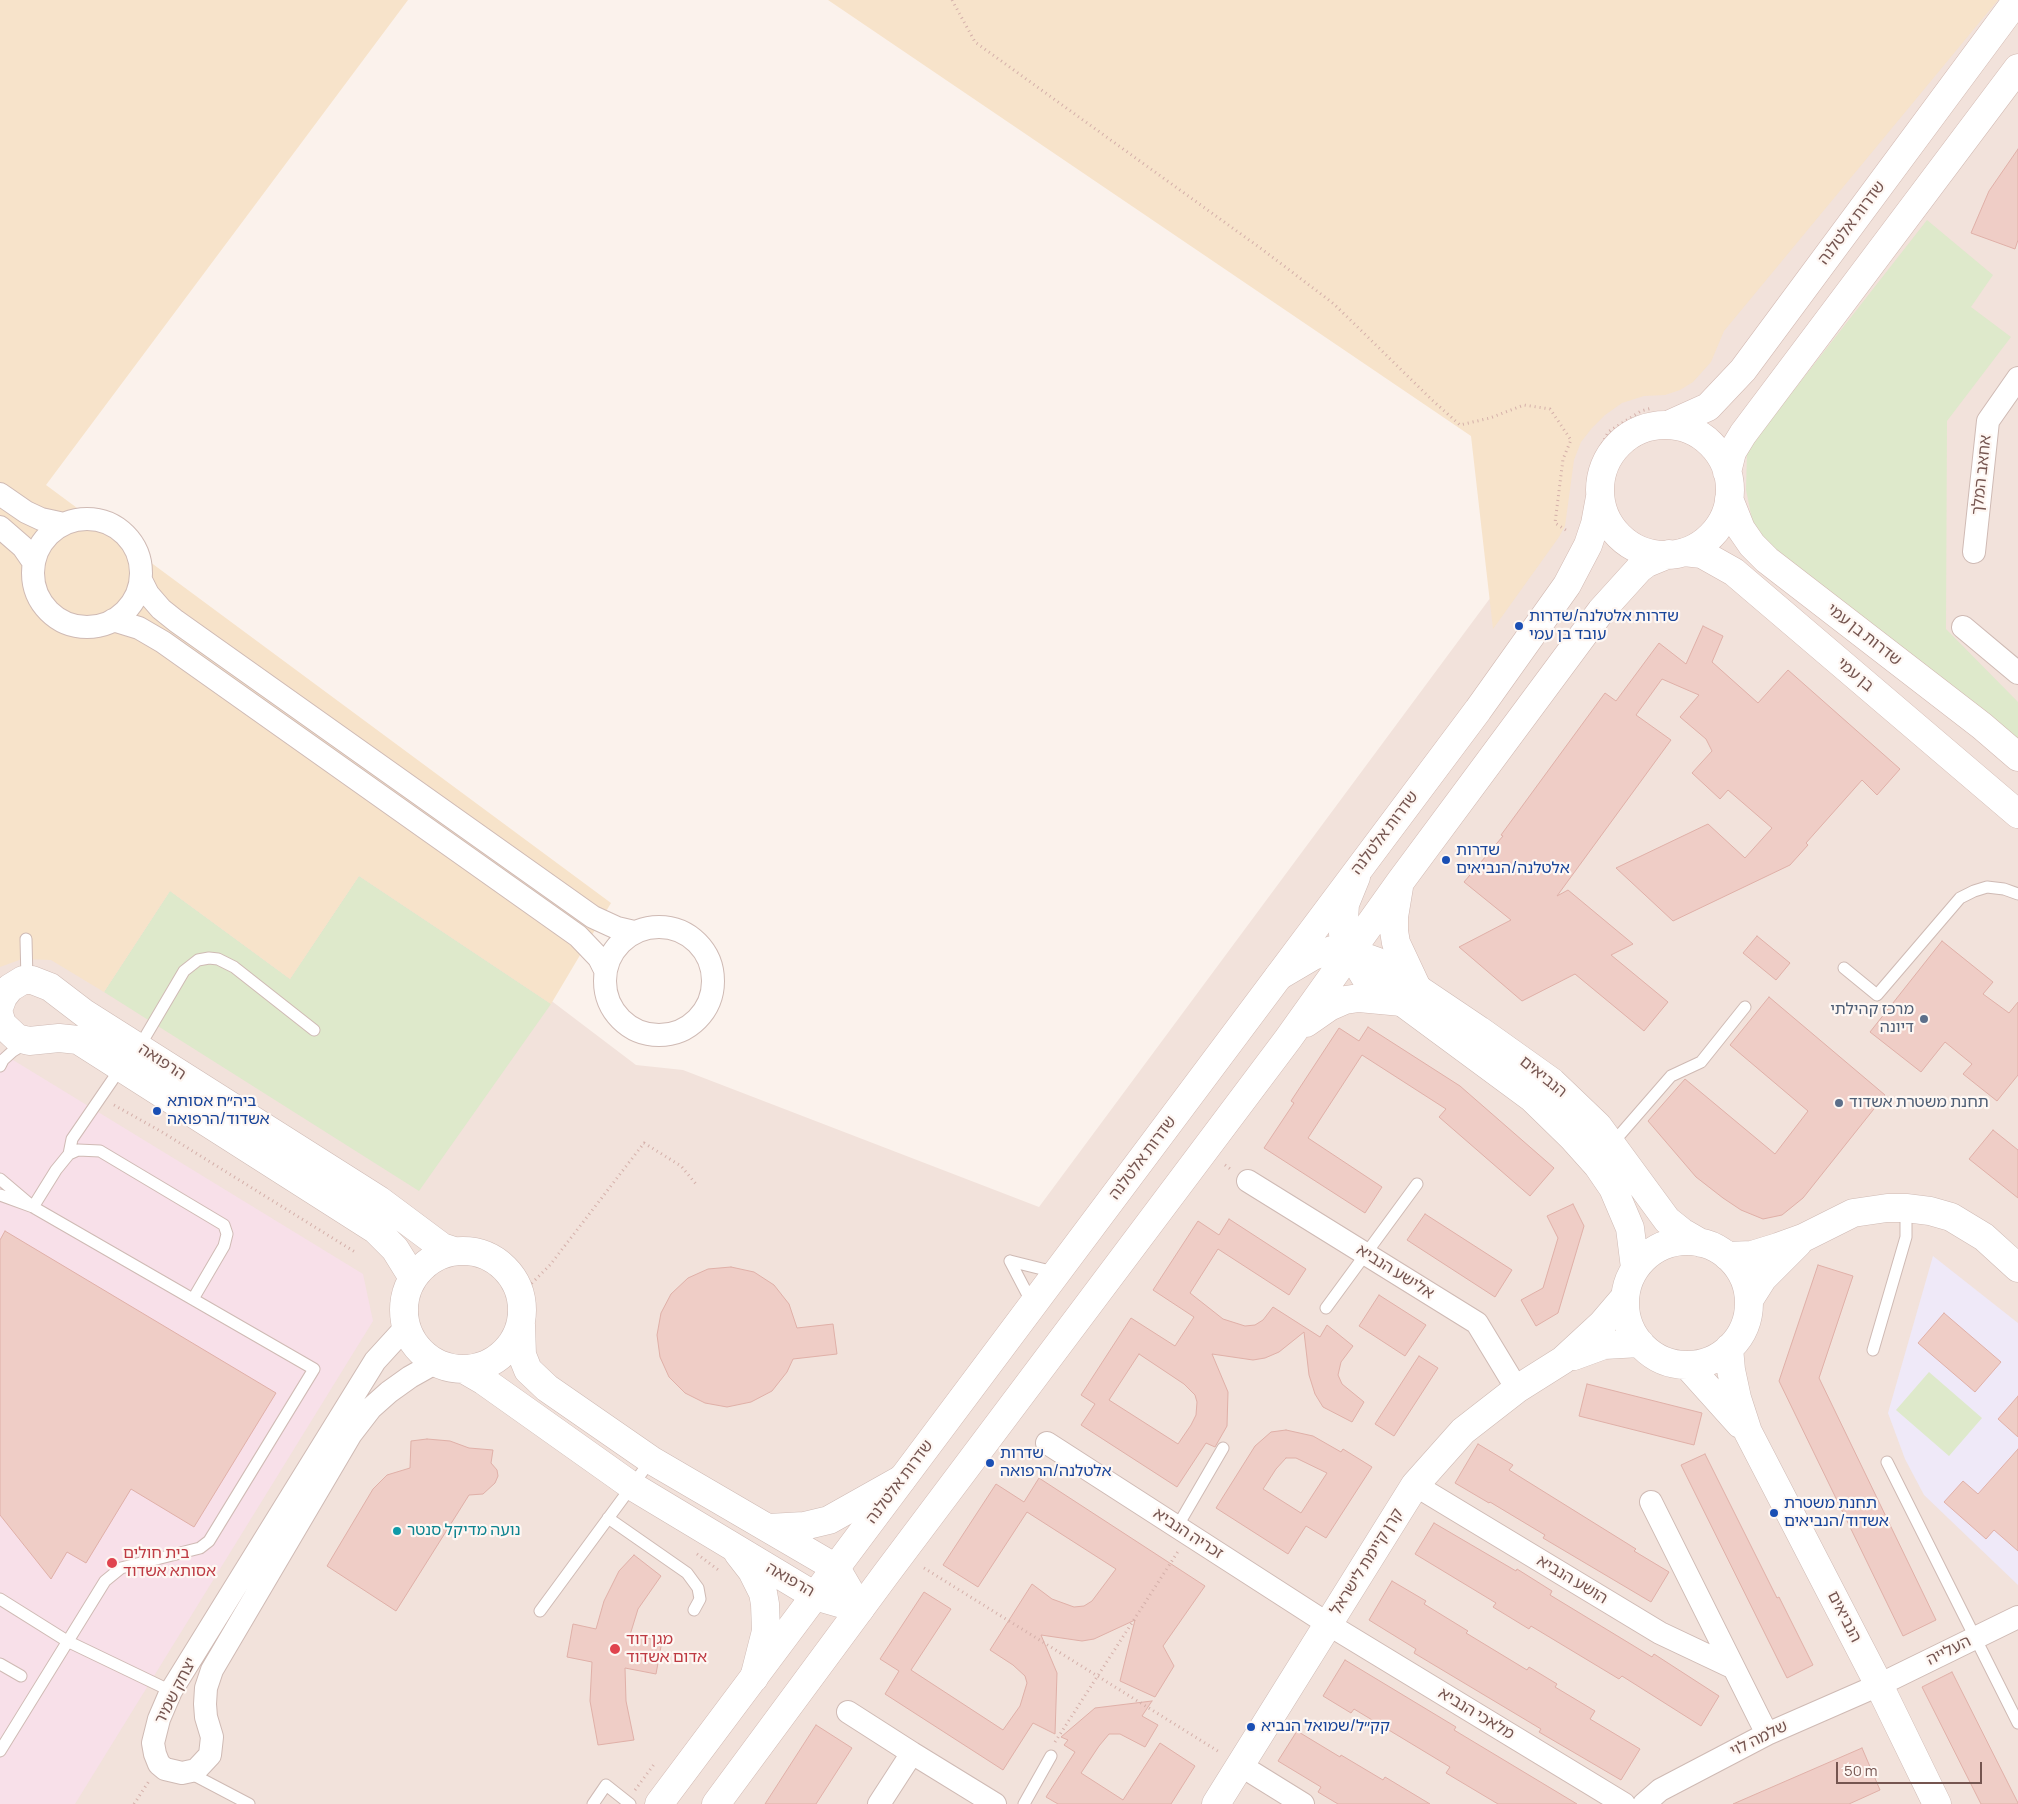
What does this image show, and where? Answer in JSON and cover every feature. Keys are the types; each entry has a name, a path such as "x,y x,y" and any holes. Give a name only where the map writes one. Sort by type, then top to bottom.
{"street":[{"name":"שדרות אלטלנה","path":"1668,425 1708,407 1743,370 2017,0"},
{"path":"716,1804 1288,1039 1400,882 1601,611 1647,563 1706,540 1721,522 1729,499 1727,472 1732,452 1743,434 2018,68"},
{"name":"אחאב המלך","path":"1974,552 1988,422 2018,378"},
{"path":"1676,553 1644,551 1623,540 1608,521 1600,498 1602,473 1606,461 1617,446 1631,434 1642,429 1668,425 1694,432 1705,439 1714,448 1727,472"},
{"path":"0,494 26,512 64,524"},
{"name":"שדרות אלטלנה","path":"660,1804 1478,710 1561,592 1588,545 1595,524 1600,498"},
{"name":"שדרות בן עמי","path":"1729,499 1741,529 1752,545 1768,560 1974,720 2018,757"},
{"path":"89,519 102,521 124,533 136,550 141,570 141,580 132,603 124,613 113,620 101,625 87,627 74,625 56,616 42,602 36,590 33,576 34,563 44,540 64,524 89,519"},
{"path":"0,527 23,547 34,563"},
{"name":"בן עמי","path":"1676,553 1702,554 1734,572 2018,814"},
{"path":"141,580 148,594 161,609 184,627 593,917 617,928 634,932"},
{"path":"113,620 139,628 163,642 570,930 591,948 600,958 606,970"},
{"path":"1963,627 2018,673"},
{"name":"הנביאים","path":"1359,868 1345,904 1343,934 1350,952 1365,977 1410,996 1479,1030 1552,1082 1598,1126 1662,1214 1682,1232 1701,1243"},
{"path":"1288,1039 1312,1018 1329,1007 1345,1000 1410,996 1394,931 1394,917 1400,882"},
{"path":"655,926 678,930 688,935 704,950 709,960 713,977 712,990 709,1002 702,1014 692,1023 681,1030 668,1034 654,1034 640,1031 628,1025 617,1016 606,993 606,970 615,948 634,932 655,926"},
{"path":"1279,976 1321,952 1332,950 1350,952"},
{"path":"0,1005 3,997 15,983 27,980"},
{"name":"הרפואה","path":"27,980 50,987 84,1013 130,1057 376,1230 395,1249 413,1278"},
{"name":"הנביאים","path":"1410,996 1556,1120 1604,1174 1613,1188 1630,1228 1635,1268"},
{"path":"0,1016 2,1024 9,1032 17,1038 29,1041"},
{"name":"הרפואה","path":"29,1041 59,1038 78,1040 130,1057 379,1200 442,1247 454,1252"},
{"name":"אלישע הנביא","path":"1248,1180 1477,1323 1517,1388"},
{"path":"1727,1256 1752,1255 1803,1238 1852,1213 1887,1208 1906,1208 1930,1210 1950,1217 1984,1238 2018,1268"},
{"path":"1749,1300 1763,1278 1803,1238"},
{"path":"1686,1241 1701,1243 1715,1248 1727,1256 1738,1268 1746,1284 1749,1300 1747,1318 1740,1334 1729,1348 1717,1357 1702,1363 1687,1365 1661,1359 1649,1352 1630,1329 1626,1313 1625,1296 1628,1281 1635,1268 1658,1248 1686,1241"},
{"path":"454,1252 479,1253 501,1264 516,1283 521,1294 523,1310 521,1325 514,1343 501,1357 484,1366 465,1370 435,1363 422,1354 406,1327 403,1310 406,1294 413,1278 424,1265 438,1256 454,1252"},
{"name":"קרן קיימת לישראל","path":"1563,1360 1602,1324 1625,1296"},
{"name":"הרפואה","path":"521,1325 522,1355 528,1370 547,1388 651,1460 836,1568 860,1609"},
{"name":"יצחק שמיר","path":"160,1764 154,1754 154,1737 158,1719 172,1692 375,1361 406,1327"},
{"name":"קרן קיימת לישראל","path":"1216,1804 1415,1484 1462,1431 1517,1388 1563,1360 1604,1345 1640,1343"},
{"name":"הנביאים","path":"1729,1348 1736,1398 1748,1432 1879,1685 1937,1804"},
{"name":"יצחק שמיר","path":"188,1772 196,1770 205,1762 210,1755 212,1747 205,1704 206,1688 212,1670 351,1434 371,1408 389,1392 435,1363"},
{"name":"הנביאים","path":"1687,1365 1748,1432"},
{"name":"הרפואה","path":"465,1370 484,1381 632,1486 734,1548 815,1596 860,1609"},
{"name":"זכריה הנביא","path":"1048,1443 1328,1624"},
{"path":"769,1528 804,1526 829,1520 902,1479"},
{"name":"הושע הנביא","path":"1415,1484 1660,1633 1734,1668"},
{"path":"1651,1502 1767,1734"},
{"path":"734,1548 752,1572 763,1593 765,1604 766,1632 754,1678"},
{"name":"העלייה","path":"1879,1685 2018,1617"},
{"name":"מלאכי הנביא","path":"1328,1624 1624,1804"},
{"name":"שלמה לוי","path":"1644,1804 1660,1790 1767,1734 1879,1685"},
{"path":"848,1712 995,1804"},
{"path":"879,1804 912,1753"},
{"path":"160,1764 165,1769 188,1772"},
{"path":"1240,1765 1303,1804"}],"lane":[{"path":"1844,968 1877,996 1960,898 1987,887 2004,889 2018,894"},
{"path":"26,939 27,980"},
{"path":"69,1154 72,1139 130,1057 184,971 198,960 218,959 234,967 314,1030"},
{"path":"1604,1174 1604,1162 1612,1143 1671,1076 1701,1062 1746,1007"},
{"path":"0,1066 3,1060 13,1051 29,1041"},
{"path":"33,1207 56,1170 69,1154 78,1150 100,1152 224,1224 227,1234 224,1246 193,1299"},
{"path":"0,1179 33,1207"},
{"path":"1326,1308 1417,1184"},
{"path":"0,1195 33,1207 314,1369 209,1541 200,1548 121,1568 112,1574 97,1591 0,1751"},
{"path":"1873,1350 1906,1237 1906,1208"},
{"path":"1033,1304 1010,1261 1058,1271"},
{"path":"1183,1530 1223,1448"},
{"path":"540,1611 651,1460"},
{"path":"1887,1462 2018,1723"},
{"path":"608,1518 687,1573 698,1588 700,1599 694,1610"},
{"path":"0,1599 67,1641 172,1692"},
{"path":"0,1664 21,1676"},
{"path":"1024,1804 1051,1756"},
{"path":"188,1772 249,1804"},
{"path":"593,1804 606,1785 628,1803"}],"path":[{"path":"952,0 975,42 1263,250 1334,304 1431,399 1460,424 1490,418 1524,405 1550,409 1571,440 1563,459 1556,523 1588,545"},
{"path":"100,1097 162,1132 355,1252"},
{"path":"521,1294 550,1265 644,1143 681,1166 696,1184"},
{"path":"1051,1756 1048,1754 1098,1676 1183,1530"},
{"path":"924,1568 1240,1765"},
{"path":"628,1803 655,1763"},
{"path":"134,1804 160,1764"}],"shaded area":[{"path":"1954,0 2018,0 2018,1804 0,1804 0,933 342,842 636,1065 683,1070 1039,1207 1505,578 1533,448"},
{"name":"בית חולים אסותא אשדוד","path":"0,1052 363,1274 373,1321 75,1804 0,1804"},
{"path":"1933,1256 2018,1323 2018,1585 1924,1495 1905,1459 1888,1413"}],"green space":[{"path":"1927,220 1993,275 1971,307 2011,337 1947,421 1946,629 2018,702 2018,743 1784,557 1754,529 1746,490 1747,450"},
{"path":"359,876 551,1004 419,1191 104,992 170,891 290,979"},
{"path":"1929,1372 1982,1418 1949,1456 1896,1410"}],"sand":[{"path":"0,0 408,0 46,485 611,903 551,1004 359,876 290,979 170,891 104,992 51,960 22,959 0,967"},
{"path":"828,0 1998,0 1724,331 1711,362 1693,382 1680,390 1665,395 1644,396 1622,403 1605,415 1592,428 1581,442 1574,460 1565,526 1493,629 1471,436"}],"building":[{"path":"2018,149 2018,240 2015,249 1971,233 1989,191"},
{"path":"1703,626 1723,636 1712,662 1758,703 1788,670 1900,769 1877,795 1862,780 1806,843 1808,845 1790,865 1673,921 1616,868 1708,824 1745,858 1772,828 1728,790 1720,799 1692,773 1712,751 1706,739 1680,717 1699,695 1662,679 1636,715 1671,740 1557,896 1568,890 1633,944 1611,955 1668,1002 1644,1031 1575,974 1522,1001 1459,947 1511,920 1464,882 1503,836 1501,835 1605,693 1616,701 1659,643 1686,664"},
{"path":"1757,936 1790,963 1776,980 1743,953"},
{"path":"1942,941 1993,982 1983,994 2009,1013 2018,1002 2018,1075 1997,1101 1963,1074 1972,1064 1945,1042 1921,1072 1870,1032"},
{"name":"תחנת משטרת אשדוד","path":"1769,997 1885,1095 1803,1198 1782,1215 1763,1219 1741,1210 1696,1177 1648,1121 1685,1079 1775,1154 1808,1111 1730,1045"},
{"path":"1368,1027 1460,1086 1554,1168 1530,1196 1439,1117 1446,1109 1362,1055 1308,1138 1382,1187 1365,1213 1264,1148 1294,1103 1291,1101 1339,1028 1359,1041"},
{"path":"1993,1130 2018,1150 2018,1198 1969,1159"},
{"path":"1573,1204 1584,1226 1558,1313 1536,1326 1521,1300 1543,1288 1558,1238 1547,1216"},
{"path":"1425,1214 1512,1270 1495,1297 1407,1240"},
{"path":"1229,1219 1306,1269 1289,1295 1218,1249 1190,1293 1223,1319 1245,1326 1255,1325 1263,1320 1273,1307 1320,1337 1327,1325 1353,1346 1341,1362 1338,1375 1342,1384 1364,1402 1352,1422 1323,1407 1315,1394 1309,1375 1304,1332 1279,1352 1265,1358 1253,1360 1212,1354 1228,1392 1227,1426 1215,1447 1206,1443 1177,1487 1081,1425 1095,1404 1081,1395 1131,1318 1175,1346 1194,1317 1153,1290 1198,1221 1219,1235","holes":["1139,1354 1184,1384 1195,1395 1197,1402 1196,1415 1178,1444 1109,1400"]},
{"path":"5,1231 276,1393 194,1527 131,1489 86,1563 67,1552 51,1579 0,1515 0,1240"},
{"path":"1818,1265 1853,1276 1819,1378 1936,1620 1903,1636 1779,1381"},
{"path":"731,1267 754,1272 774,1285 789,1304 797,1328 833,1324 837,1354 793,1359 787,1372 772,1391 751,1402 727,1407 705,1403 685,1393 669,1377 660,1357 657,1335 661,1313 671,1294 688,1278 708,1269"},
{"path":"1379,1295 1426,1325 1405,1356 1359,1326"},
{"path":"1944,1313 2001,1362 1975,1392 1918,1343"},
{"path":"1419,1356 1438,1368 1394,1436 1375,1424"},
{"path":"1587,1384 1702,1413 1694,1445 1579,1416"},
{"path":"2018,1396 2018,1437 1998,1419"},
{"path":"1286,1430 1313,1436 1341,1452 1343,1449 1372,1467 1326,1538 1306,1526 1288,1554 1216,1508 1255,1446 1271,1432","holes":["1286,1458 1296,1458 1327,1473 1301,1513 1263,1489"]},
{"name":"נועה מדיקל סנטר","path":"427,1439 450,1441 469,1448 493,1450 491,1463 497,1470 498,1476 495,1483 483,1494 469,1495 396,1611 327,1566 373,1489 387,1475 410,1468 411,1441"},
{"path":"1478,1444 1513,1465 1509,1470 1636,1549 1634,1551 1669,1572 1651,1602 1543,1538 1545,1535 1455,1483"},
{"path":"2018,1449 2018,1551 1994,1530 1986,1539 1944,1502 1963,1481 1978,1494"},
{"path":"1705,1454 1777,1598 1779,1597 1813,1665 1787,1678 1681,1465"},
{"path":"1039,1478 1205,1586 1163,1646 1174,1666 1155,1697 1120,1681 1135,1620 1094,1639 1082,1641 1041,1635 1057,1673 1055,1734 1033,1723 1003,1770 885,1694 899,1671 880,1659 924,1592 951,1609 911,1670 1003,1730 1020,1706 1027,1683 1025,1676 1013,1665 990,1650 1032,1584 1052,1599 1074,1607 1084,1606 1092,1601 1116,1569 1027,1512 978,1587 943,1565 996,1484 1024,1502"},
{"path":"1434,1523 1516,1571 1517,1569 1552,1591 1550,1595 1652,1657 1654,1654 1719,1696 1701,1726 1622,1676 1619,1679 1531,1626 1529,1629 1493,1607 1496,1603 1415,1554"},
{"name":"מגן דוד אדום אשדוד","path":"634,1555 661,1576 638,1609 630,1635 662,1641 656,1674 625,1668 626,1701 634,1740 598,1745 590,1701 592,1662 567,1657 573,1624 596,1629 604,1601 619,1571"},
{"path":"1392,1581 1426,1601 1424,1604 1468,1631 1466,1633 1527,1670 1529,1667 1557,1684 1555,1687 1595,1711 1590,1719 1640,1749 1621,1780 1539,1732 1541,1729 1414,1653 1416,1649 1369,1620"},
{"path":"1345,1660 1456,1727 1454,1730 1577,1804 1498,1804 1446,1773 1450,1767 1354,1709 1351,1713 1323,1696"},
{"path":"1952,1672 2018,1804 1981,1804 1922,1687"},
{"path":"1152,1701 1142,1716 1158,1725 1145,1747 1120,1734 1109,1734 1081,1773 1123,1800 1160,1743 1195,1766 1171,1804 1058,1804 1046,1797 1075,1752 1064,1745 1068,1740 1061,1737 1095,1708"},
{"path":"816,1725 852,1748 816,1804 765,1804"},
{"path":"1297,1731 1340,1757 1341,1755 1383,1780 1385,1777 1430,1804 1338,1804 1318,1792 1321,1787 1278,1761"},
{"path":"1862,1748 1880,1790 1849,1804 1733,1804"}],"place":[{"name":"שדרות אלטלנה/שדרות עובד בן עמי","path":"1519,626"},
{"name":"שדרות אלטלנה/הנביאים","path":"1446,860"},
{"name":"מרכז קהילתי דיונה","path":"1924,1019"},
{"name":"תחנת משטרת אשדוד","path":"1839,1103"},
{"name":"ביה״ח אסותא אשדוד/הרפואה","path":"157,1111"},
{"name":"שדרות אלטלנה/הרפואה","path":"990,1463"},
{"name":"תחנת משטרת אשדוד/הנביאים","path":"1774,1513"},
{"name":"נועה מדיקל סנטר","path":"397,1531"},
{"name":"בית חולים אסותא אשדוד","path":"112,1563"},
{"name":"מגן דוד אדום אשדוד","path":"615,1649"},
{"name":"קק״ל/שמואל הנביא","path":"1251,1727"}]}
